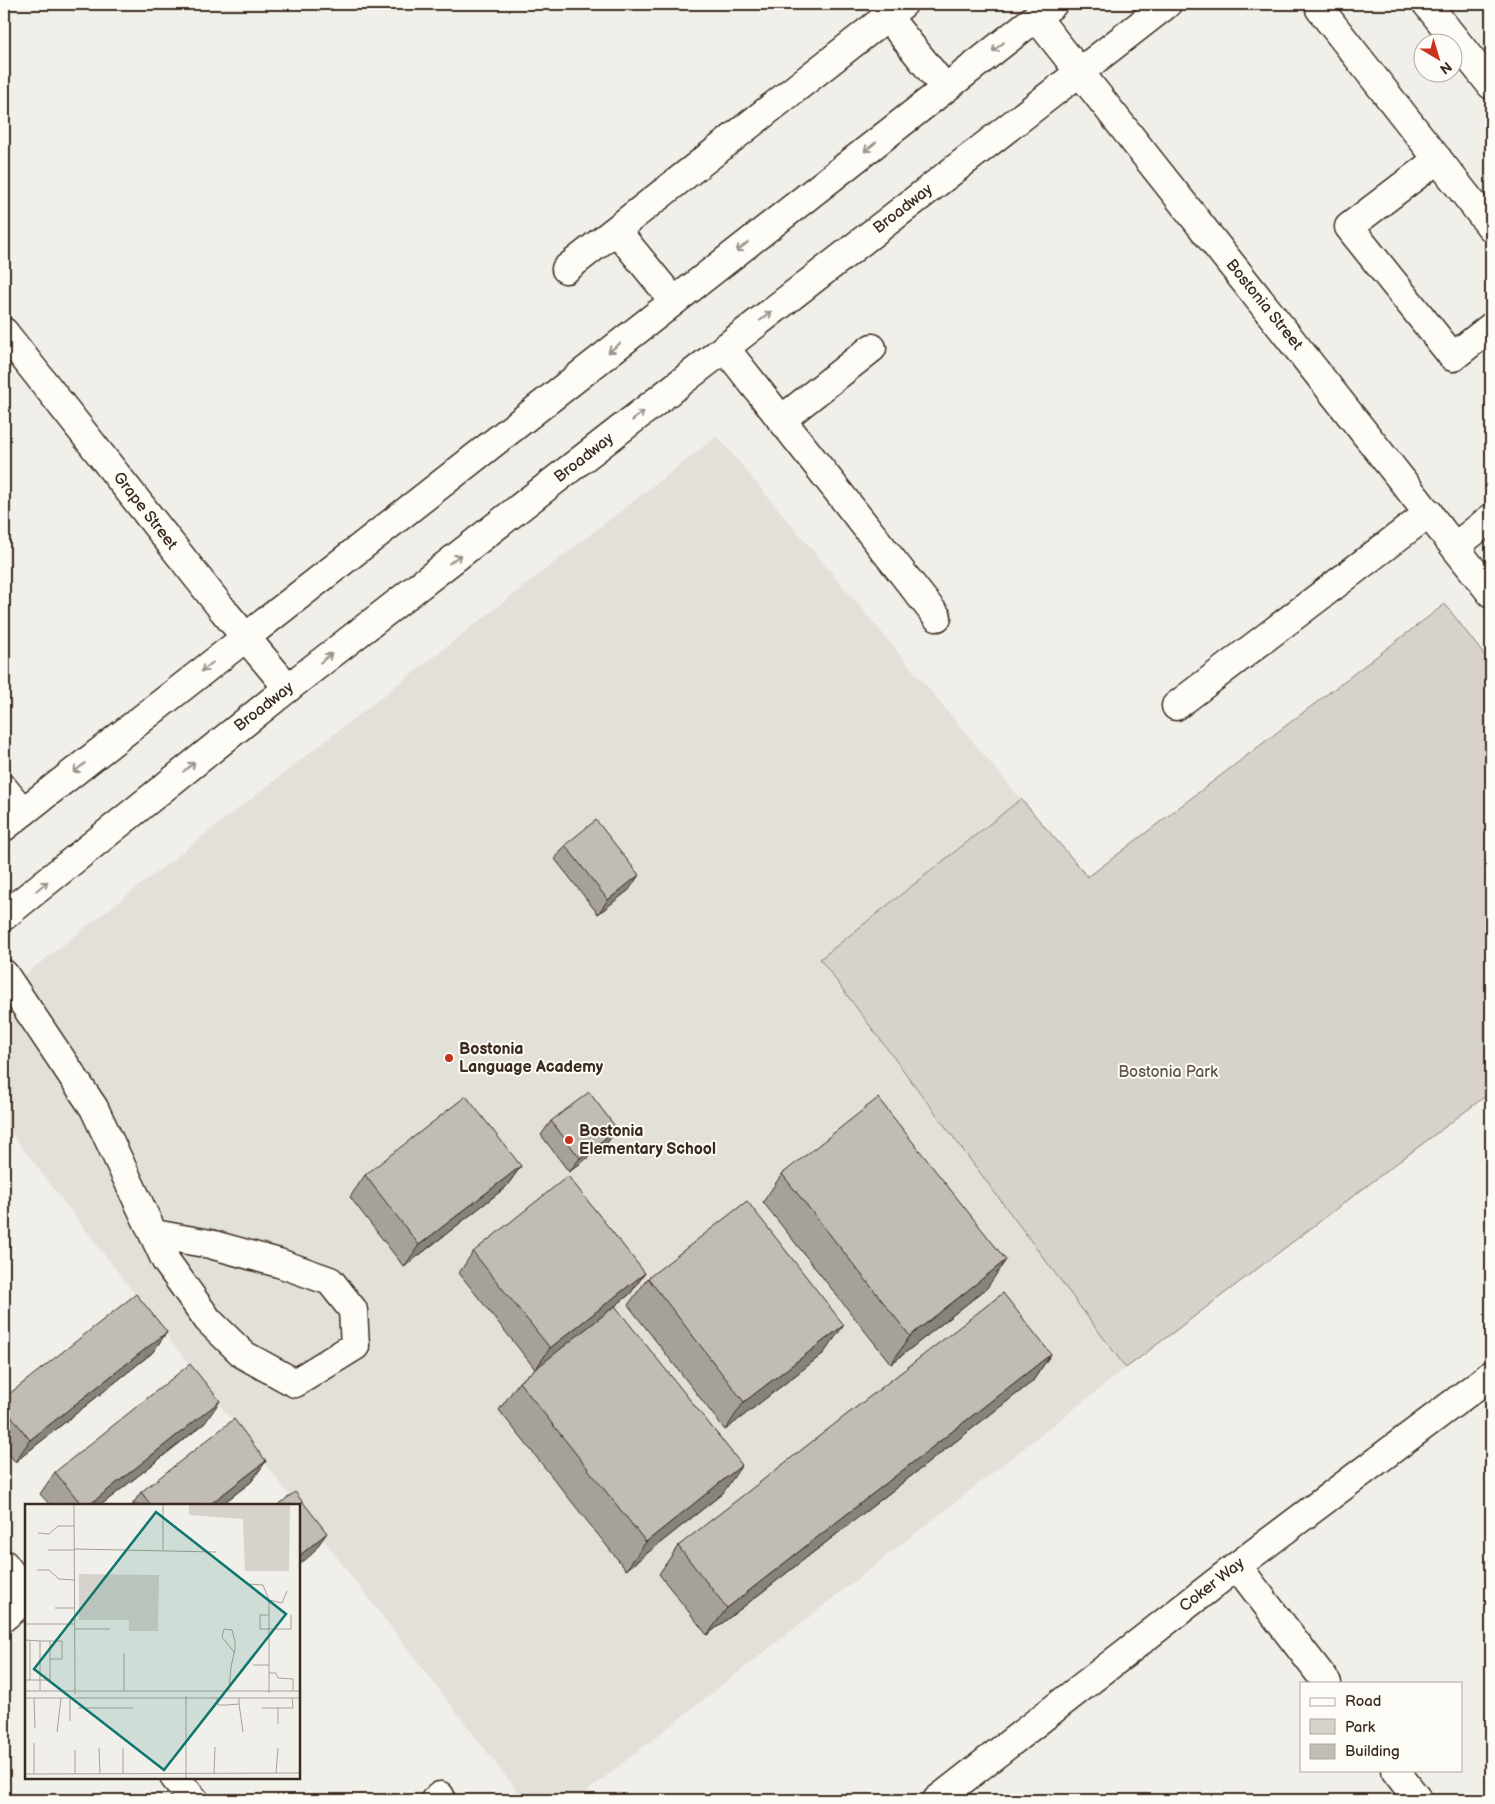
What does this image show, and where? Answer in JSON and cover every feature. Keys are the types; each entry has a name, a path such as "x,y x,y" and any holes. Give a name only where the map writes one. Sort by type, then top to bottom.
{"main road":[{"name":"Broadway","path":"4,916 288,688 1167,4"},
{"path":"1326,4 1320,9 1491,227"},
{"path":"1427,4 1491,85"},
{"path":"566,269 895,10 945,88"},
{"name":"Bostonia Street","path":"1045,10 1079,73 1456,546 1491,593"},
{"path":"4,789 13,820 1045,10"},
{"path":"1438,159 1349,227 1453,357 1491,327"},
{"path":"616,230 674,301"},
{"name":"Grape Street","path":"4,332 245,637 288,688"},
{"path":"725,348 937,617"},
{"path":"781,420 872,348"},
{"path":"1176,706 1429,512"},
{"path":"1456,546 1491,518"},
{"path":"4,974 94,1108 166,1261 208,1320 244,1355 295,1383 356,1346 353,1310 330,1281 279,1263 210,1244 154,1234"},
{"name":"Coker Way","path":"937,1800 1237,1566 1491,1375"},
{"path":"4,1564 25,1592"},
{"path":"1237,1566 1326,1682"},
{"path":"4,1617 25,1600"},
{"path":"1396,1772 1418,1800"},
{"path":"176,1779 194,1800"}],"shaded area":[{"name":"Bostonia Language Academy","path":"717,436 1021,799 820,960 1126,1368 576,1800 524,1800 300,1509 300,1504 296,1504 4,1124 4,991"}],"green space":[{"name":"Bostonia Park","path":"1445,604 1491,664 1491,1092 1126,1368 820,959 1021,799 1088,877"}],"building":[{"path":"596,820 639,875 608,900 565,845"},
{"path":"589,1092 617,1129 580,1158 551,1121"},
{"path":"466,1096 521,1166 419,1245 365,1175"},
{"path":"878,1098 1006,1260 910,1336 782,1174"},
{"path":"568,1176 645,1273 550,1348 473,1252"},
{"path":"747,1201 844,1325 744,1402 648,1278"},
{"path":"1003,1293 1051,1354 727,1608 678,1546"},
{"path":"136,1294 167,1332 30,1440 4,1407 4,1398"},
{"path":"615,1306 742,1465 646,1542 519,1382"},
{"path":"190,1364 220,1401 90,1504 81,1504 55,1472"},
{"path":"234,1419 266,1461 210,1504 150,1504 141,1492"},
{"path":"295,1492 327,1533 300,1555 300,1504 279,1504"}],"place":[{"name":"Bostonia Language Academy","path":"449,1058"},
{"name":"Bostonia Elementary School","path":"569,1140"}]}
